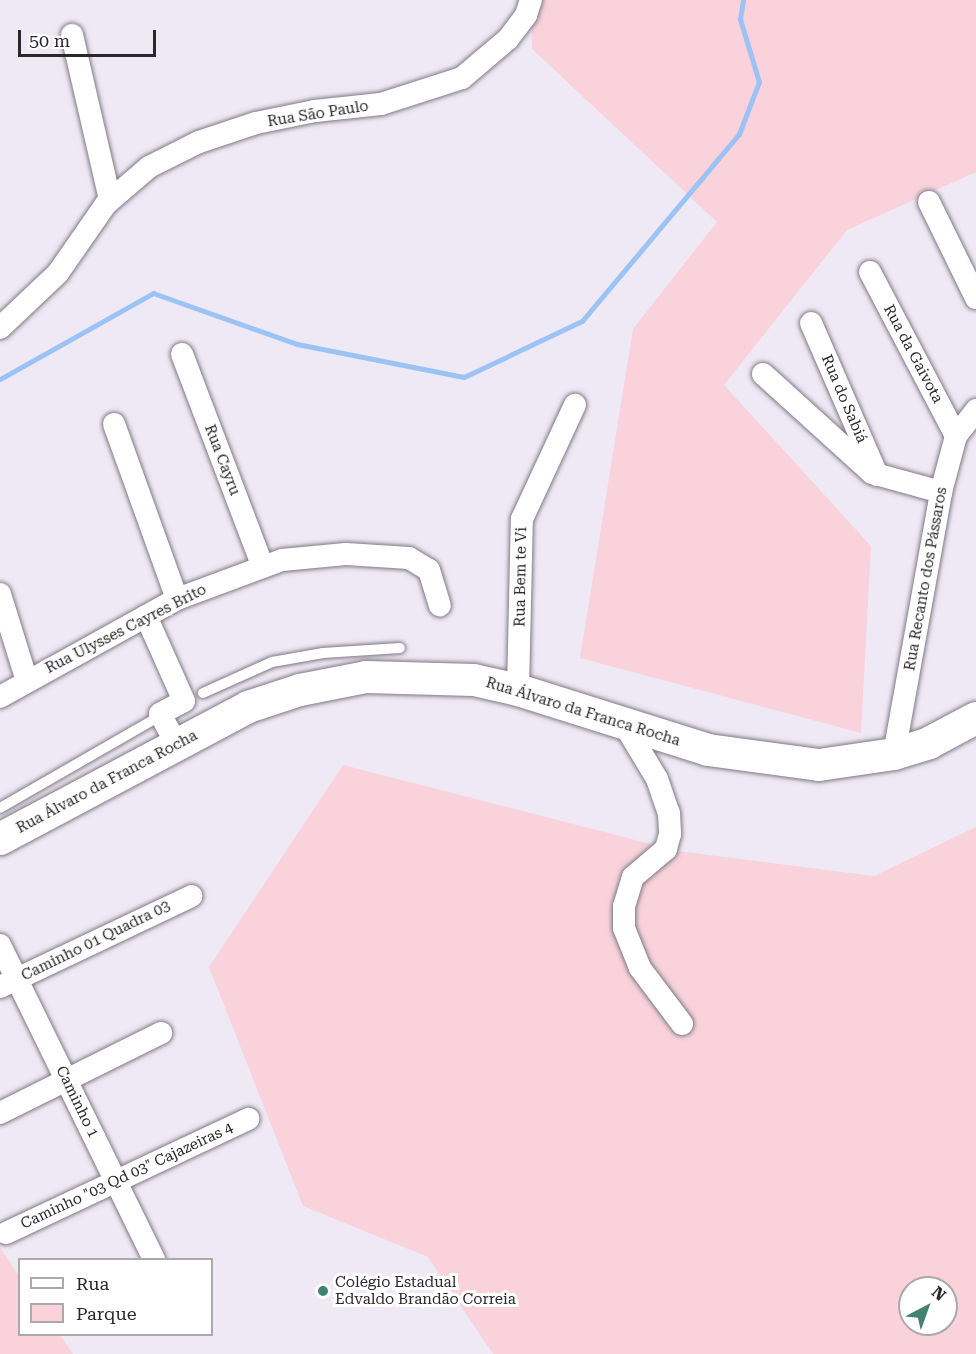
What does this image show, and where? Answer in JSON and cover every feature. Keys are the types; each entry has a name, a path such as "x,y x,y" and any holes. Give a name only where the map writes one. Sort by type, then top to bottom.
{"main road":[{"name":"Rua Álvaro da Franca Rocha","path":"0,839 248,707 300,690 366,677 474,680 518,690 708,750 772,761 819,765 894,754 929,743 976,718"}],"street":[{"name":"Rua São Paulo","path":"0,328 58,273 110,200 149,167 199,142 256,123 315,111 381,104 462,78 508,39 526,15 531,0"},
{"path":"72,35 110,200"},
{"path":"929,202 976,298"},
{"name":"Rua da Gaivota","path":"870,272 956,436"},
{"name":"Rua do Sabiá","path":"811,323 877,475"},
{"name":"Rua Cayru","path":"182,354 262,565"},
{"path":"763,374 849,455 877,475 941,492"},
{"name":"Rua Bem te Vi","path":"518,690 522,519 575,405"},
{"name":"Rua Recanto dos Pássaros","path":"894,754 941,492 956,436 976,411"},
{"path":"114,424 177,599"},
{"name":"Rua Ulysses Cayres Brito","path":"0,697 177,599 262,565 317,555 409,558 429,570 440,605"},
{"path":"0,594 27,681"},
{"path":"146,616 194,697 156,717 177,745"},
{"path":"624,724 657,779 669,813 666,849 633,878 624,906 624,928 640,968 682,1024"},
{"name":"Caminho 01 Quadra 03","path":"8,983 192,896"},
{"name":"Caminho 1","path":"0,945 8,983 66,1080 153,1258"},
{"path":"0,1113 161,1033"},
{"name":"Caminho \"03 Qd 03\" Cajazeiras 4","path":"6,1233 117,1183 248,1119"}],"lane":[{"path":"194,697 272,662 323,653 400,648"},
{"path":"0,808 156,717"}],"green space":[{"path":"532,0 976,0 976,172 847,230 724,385 871,546 861,733 580,658 633,329 717,222 532,49"},
{"path":"343,765 678,851 874,876 976,827 976,1354 493,1354 428,1257 303,1206 209,967"},
{"path":"0,1247 18,1274 18,1336 61,1336 73,1354 0,1354"}],"waterway":[{"path":"0,379 153,293 297,344 464,377 582,321 739,134 759,82 740,19 743,0"}],"place":[{"name":"Colégio Estadual Edvaldo Brandão Correia","path":"323,1291"}]}
